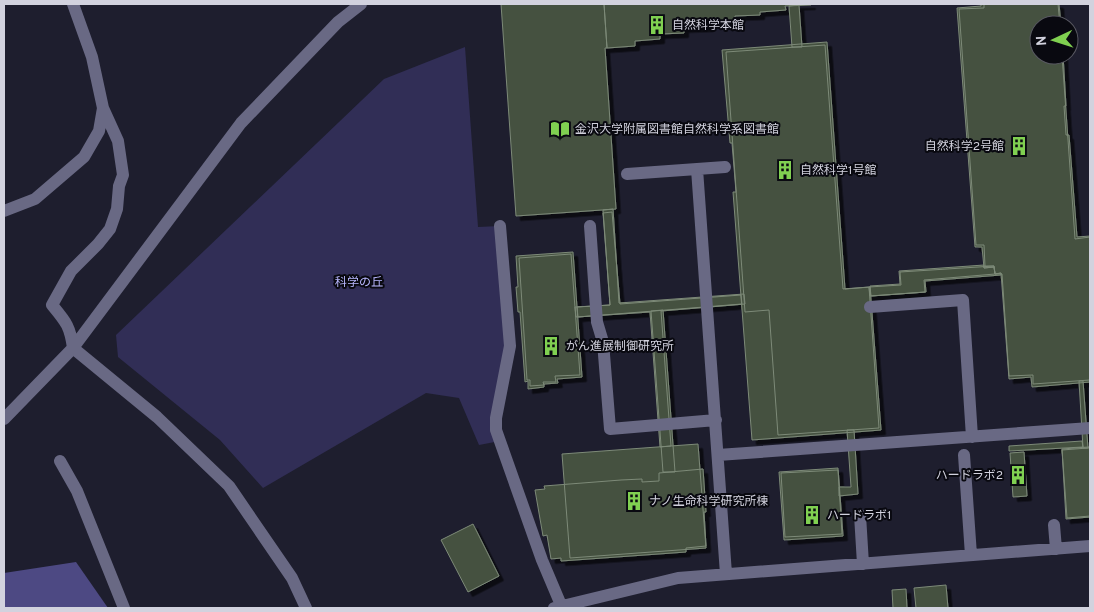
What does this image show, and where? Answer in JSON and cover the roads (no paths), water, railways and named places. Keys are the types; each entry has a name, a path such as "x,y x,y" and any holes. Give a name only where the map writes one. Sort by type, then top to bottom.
{"street":[{"path":"73,4 92,58 103,108 118,141 123,175 119,186 117,209 110,228 98,244 71,271 52,305 66,322 71,332 73,348 157,417 229,486 292,578 306,608"},
{"path":"4,419 73,348 240,123 338,22 361,4"},
{"path":"4,211 35,199 84,157 99,131 103,108"},
{"path":"627,174 726,167"},
{"path":"697,169 726,574"},
{"path":"500,226 510,346 496,418 496,430 557,607 678,578 1090,546"},
{"path":"590,226 597,322 603,342 610,429 716,420"},
{"path":"870,307 963,300 972,437"},
{"path":"718,455 1090,428"},
{"path":"964,455 971,555"},
{"path":"60,461 77,491 116,593 124,608"},
{"path":"860,515 863,564"},
{"path":"1054,525 1056,549"}],"place":[{"name":"自然科学本館","path":"657,25"},
{"name":"金沢大学附属図書館自然科学系図書館","path":"560,129"},
{"name":"自然科学2号館","path":"1019,146"},
{"name":"自然科学1号館","path":"785,170"},
{"name":"がん進展制御研究所","path":"551,346"},
{"name":"ハードラボ2","path":"1018,475"},
{"name":"ナノ生命科学研究所棟","path":"634,501"},
{"name":"ハードラボ1","path":"812,515"}],"park label":[{"name":"科学の丘","path":"359,282"}]}
